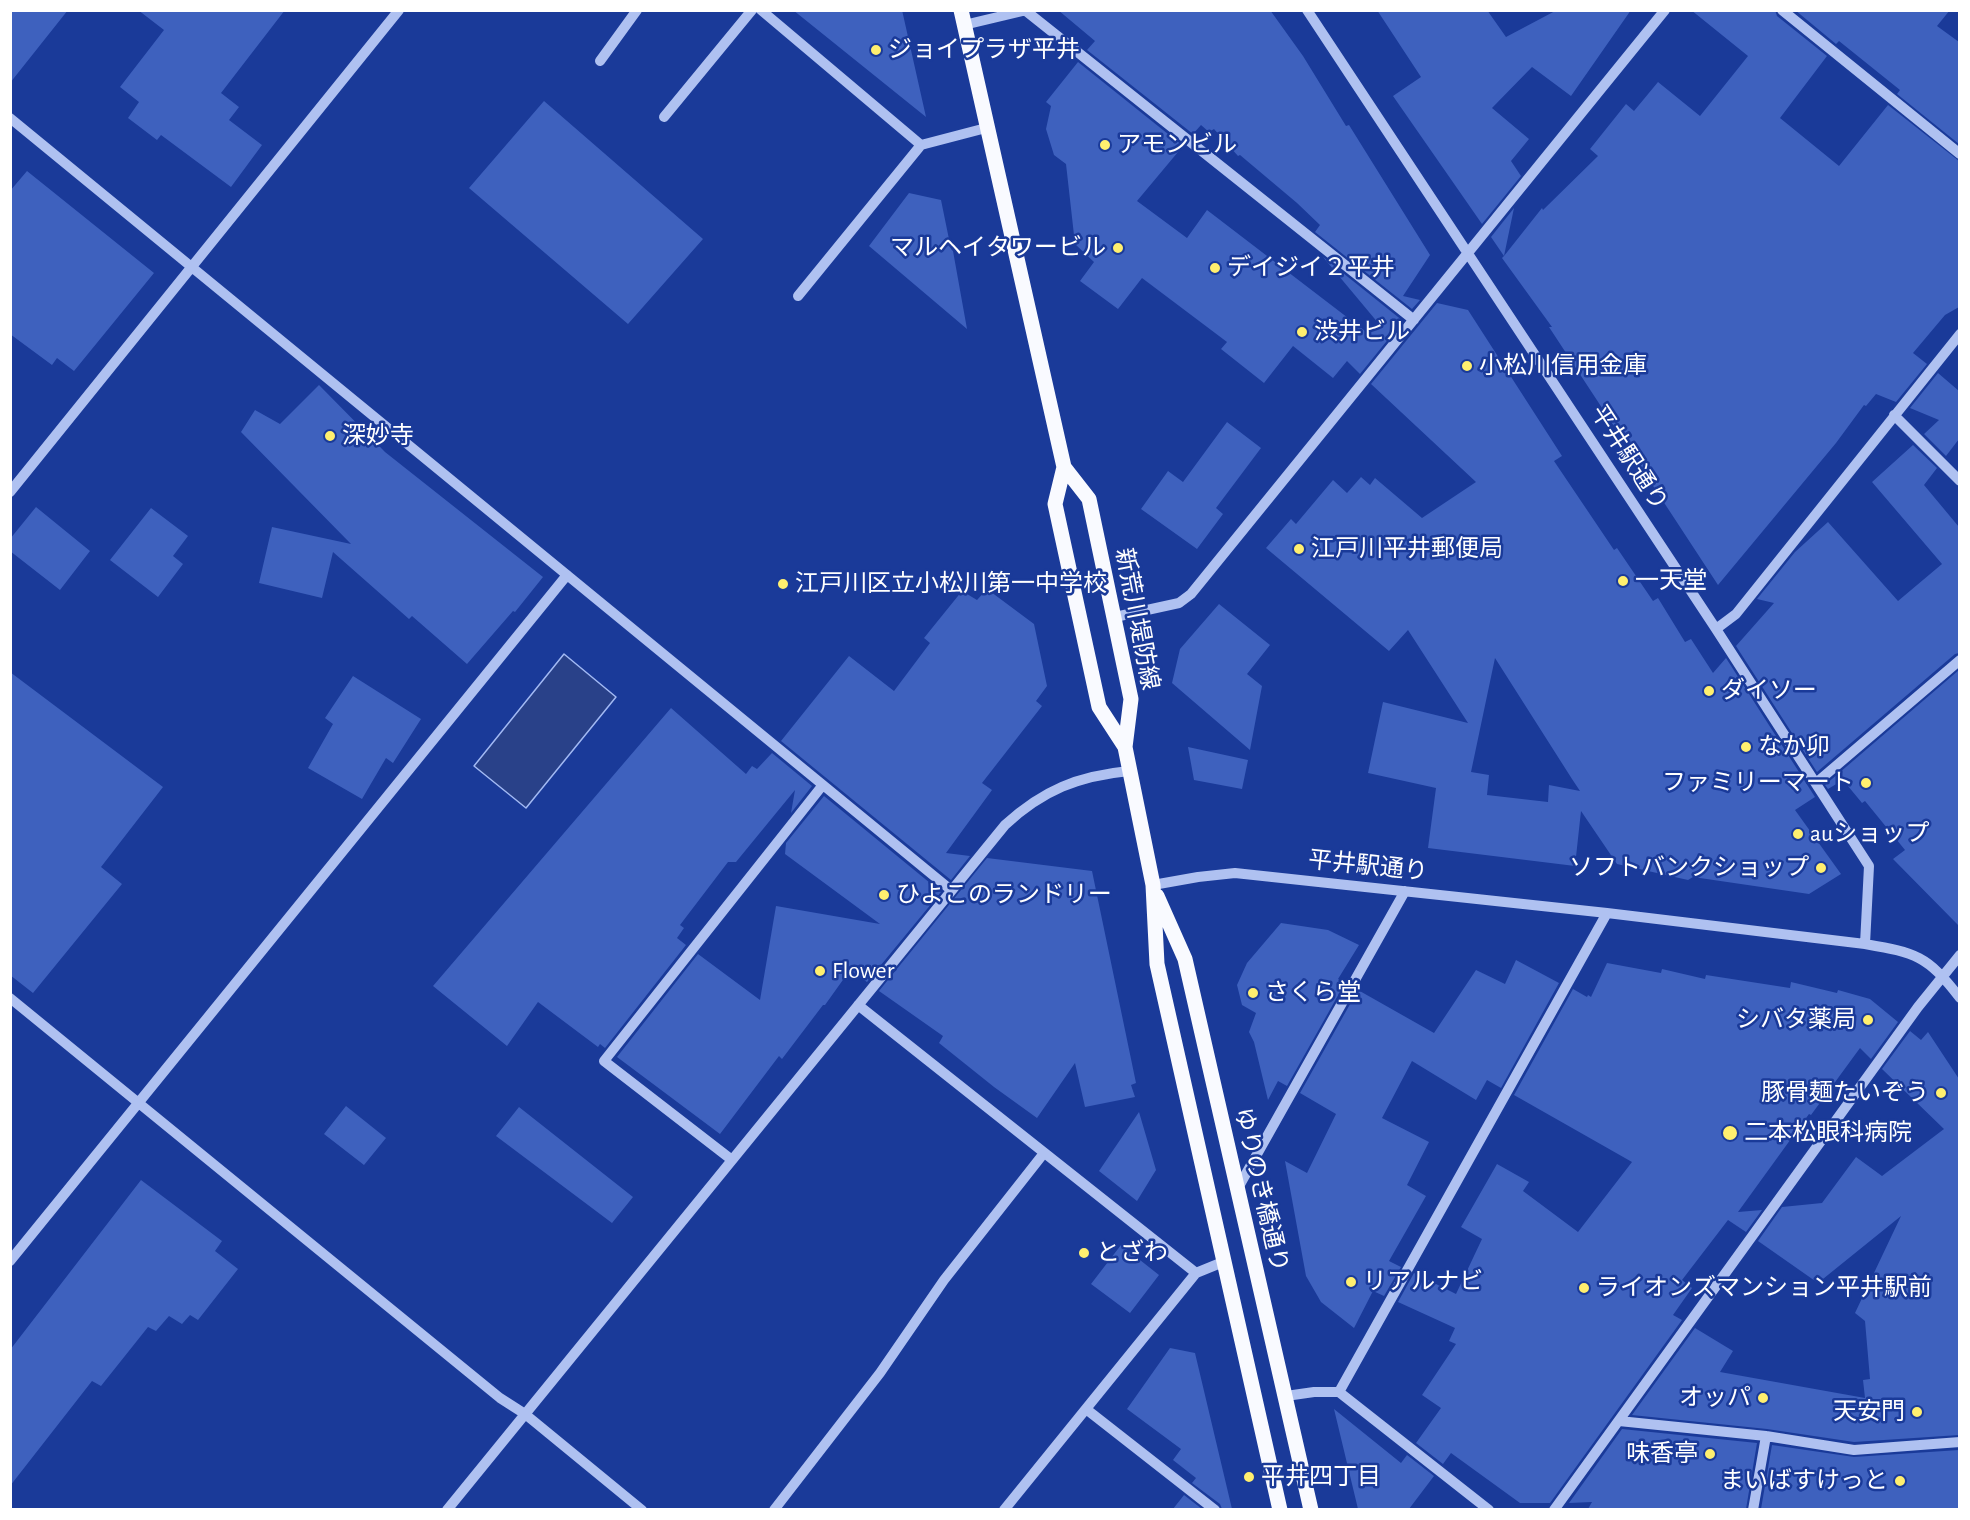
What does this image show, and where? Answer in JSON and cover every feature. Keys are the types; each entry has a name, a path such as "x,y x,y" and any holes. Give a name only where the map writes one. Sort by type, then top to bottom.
{"main road":[{"path":"962,18 1064,467 1055,504 1099,707 1125,747"},
{"name":"新荒川堤防線","path":"1064,467 1089,499 1115,617 1131,699 1125,747"},
{"name":"ゆりのき橋通り","path":"1125,747 1153,885 1157,964 1280,1509"},
{"name":"ゆりのき橋通り","path":"1153,885 1185,959 1311,1509"}],"street":[{"path":"10,492 399,10"},
{"path":"600,61 638,10"},
{"path":"664,117 752,10"},
{"path":"761,10 921,145"},
{"name":"平井駅通り","path":"1307,10 1716,629 1869,866 1865,944"},
{"path":"1115,617 1179,603 1191,594 1665,10"},
{"path":"1782,10 1959,154"},
{"path":"962,18 1026,11 1414,320"},
{"path":"10,118 951,890"},
{"path":"798,296 921,145 986,128"},
{"path":"1716,629 1736,614 1959,334"},
{"path":"1894,415 1959,481"},
{"path":"10,1261 567,575"},
{"path":"1816,783 1959,660"},
{"path":"447,1509 1005,825 1041,796 1084,778 1129,771"},
{"path":"732,1160 604,1061 822,786"},
{"name":"平井駅通り","path":"1153,885 1235,873 1607,913 1865,944 1905,951 1926,961 1942,975 1959,998"},
{"path":"1238,1188 1405,891"},
{"path":"1339,1392 1607,913"},
{"path":"1554,1509 1942,975 1959,955"},
{"path":"10,998 500,1398 525,1414 642,1509"},
{"path":"858,1005 1196,1273"},
{"path":"774,1509 880,1373 944,1280 1044,1153"},
{"path":"1004,1509 1196,1273 1223,1262"},
{"path":"1286,1396 1314,1392 1339,1392 1489,1509"},
{"path":"1086,1408 1215,1509"},
{"path":"1619,1420 1766,1436 1854,1450 1959,1442"},
{"path":"1753,1509 1766,1436"}],"water":[{"path":"564,654 616,697 526,808 474,766"}],"building":[{"path":"10,10 68,10 10,83"},
{"path":"138,10 285,10 221,93 239,107 229,120 262,145 231,187 161,135 157,140 128,118 139,102 120,87 164,30"},
{"name":"ジョイプラザ平井","path":"793,10 902,10 926,117"},
{"path":"1058,10 1270,10 1303,56 1346,126 1349,125 1430,255 1403,296 1420,300 1412,309 1315,232 1320,225 1240,155 1238,156 1214,129 1209,132 1201,125 1193,134 1087,50 1095,41"},
{"path":"1377,10 1487,10 1506,37 1557,10 1631,10 1571,96 1532,67 1492,108 1529,139 1511,161 1521,176 1482,224 1393,96 1421,77"},
{"path":"1691,10 1775,10 1777,16 1827,56 1780,118 1839,166 1888,105 1959,161 1959,307 1945,315 1913,353 1927,364 1896,402 1876,394 1866,406 1864,405 1836,443 1718,585 1549,327 1552,327 1502,258 1542,208 1543,210 1598,156 1590,149 1626,104 1634,111 1658,82 1700,116 1748,56"},
{"path":"1795,10 1950,10 1937,26 1959,42 1959,144 1897,94 1900,90 1839,41 1836,44"},
{"path":"1078,62 1183,146 1137,201 1187,238 1207,210 1369,334 1379,324 1323,257 1403,321 1360,374 1347,361 1333,378 1293,346 1264,383 1221,349 1227,342 1142,278 1118,309 1080,281 1094,262 1075,244 1066,164 1054,155 1046,129 1051,106 1046,102"},
{"path":"544,101 703,239 628,324 469,188"},
{"path":"27,171 154,273 74,371 57,358 52,365 10,334 10,191"},
{"path":"909,193 941,200 967,329 869,246"},
{"path":"1514,208 1504,256 1491,237"},
{"path":"1437,303 1468,310 1562,456 1554,461 1614,550 1617,548 1653,601 1658,598 1685,642 1691,639 1713,673 1726,658 1815,797 1795,810 1841,874 1809,894 1693,877 1688,880 1617,864 1581,811 1575,866 1428,848 1436,788 1368,773 1383,702 1468,723 1408,630 1389,651 1266,548 1291,519 1296,524 1333,480 1347,493 1361,477 1370,485 1375,478 1422,518 1476,482 1371,384","holes":["1495,658 1580,791 1549,785 1548,802 1487,795 1489,775 1471,772"]},
{"path":"1938,373 1959,391 1959,439 1946,456 1924,434 1939,420 1910,408"},
{"path":"319,385 385,452 543,577 515,612 513,611 467,664 412,616 409,619 333,552 322,598 259,583 272,527 351,544 241,432 255,410 280,424"},
{"path":"1227,422 1261,448 1216,508 1223,514 1197,549 1141,509 1168,471 1183,482"},
{"path":"1913,445 1937,468 1924,485 1959,527 1959,653 1955,654 1817,772 1736,646 1774,603 1757,599 1795,552 1828,522 1898,601 1942,564 1872,482"},
{"path":"36,507 90,551 60,590 10,551 10,539"},
{"path":"151,508 188,536 173,556 183,564 158,597 110,560"},
{"path":"987,589 1034,624 1047,686 1036,701 1042,706 982,783 992,790 946,853 970,856 951,880 781,741 849,656 894,691 930,643 924,638 962,591 977,600"},
{"path":"1219,604 1270,645 1247,674 1262,686 1250,750 1172,683 1180,649"},
{"path":"1959,670 1959,926 1893,859 1905,850 1865,801 1862,803 1843,780 1828,789 1825,785"},
{"path":"10,672 163,787 101,867 122,884 33,993 10,975"},
{"path":"353,676 421,719 393,763 386,758 362,799 308,768 333,724 325,718"},
{"path":"671,708 746,774 752,766 757,769 772,753 812,786 791,813 795,790 736,862 728,862 680,925 684,928 677,938 686,945 605,1048 600,1044 598,1047 538,1002 507,1046 433,986"},
{"path":"1188,747 1248,760 1242,789 1194,780"},
{"path":"824,796 941,892 867,982 850,970 782,1059 779,1056 720,1134 617,1057 698,954 760,1000 776,906 880,924 785,854 786,843"},
{"path":"987,858 1092,871 1136,1083 1131,1085 1135,1097 1085,1107 1075,1063 1037,1118 939,1043 943,1036 879,991"},
{"path":"1281,923 1328,930 1359,945 1338,979 1345,983 1287,1086 1278,1081 1268,1100 1254,1042 1249,1032 1256,1013 1242,1005 1237,985 1247,963"},
{"path":"1516,960 1559,983 1501,1088 1487,1080 1476,1100 1412,1061 1382,1118 1429,1142 1407,1185 1426,1196 1389,1261 1401,1267 1384,1296 1373,1291 1354,1328 1321,1302 1306,1276 1285,1161 1307,1173 1336,1114 1300,1093 1358,990 1434,1033 1476,970 1505,984"},
{"path":"1607,963 1661,973 1662,969 1705,979 1706,975 1790,988 1791,982 1837,993 1838,990 1870,999 1898,1022 1871,1059 1860,1048 1738,1212 1762,1210 1746,1232 1728,1220 1682,1280 1692,1288 1673,1315 1682,1320 1550,1503 1520,1503 1451,1453 1443,1464 1416,1443 1441,1408 1422,1395 1456,1344 1449,1341 1455,1328 1398,1302 1414,1273 1456,1294 1482,1239 1461,1227 1497,1164 1529,1182 1523,1191 1578,1232 1632,1162 1514,1095 1573,989 1591,997"},
{"path":"1910,1031 1921,1040 1928,1032 1959,1079 1959,1435 1854,1442 1767,1429 1632,1415 1695,1328 1733,1351 1720,1372 1865,1398 1863,1380 1870,1379 1865,1321 1855,1313 1901,1216 1818,1283 1758,1241 1782,1207 1822,1203 1856,1157 1882,1176 1944,1129 1882,1069"},
{"path":"346,1106 386,1138 364,1165 324,1134"},
{"path":"519,1107 633,1197 612,1223 496,1136"},
{"path":"1139,1112 1156,1170 1137,1201 1099,1171"},
{"path":"141,1180 222,1241 215,1251 238,1269 198,1320 190,1315 182,1324 169,1316 156,1331 148,1327 101,1386 92,1381 10,1486 10,1350"},
{"path":"1121,1245 1159,1275 1130,1313 1091,1284"},
{"path":"1170,1348 1195,1353 1232,1509 1222,1509 1220,1504 1192,1483 1196,1478 1173,1460 1181,1449 1127,1409"},
{"path":"1334,1409 1401,1463 1407,1455 1434,1476 1409,1509 1358,1509"},
{"path":"1622,1429 1757,1443 1746,1509 1588,1509 1592,1502 1569,1503"},
{"path":"1772,1445 1854,1457 1959,1450 1959,1509 1761,1509"},
{"path":"1184,1495 1202,1509 1173,1509"}],"place":[{"name":"ジョイプラザ平井","path":"876,50"},
{"name":"アモンビル","path":"1105,145"},
{"name":"マルヘイタワービル","path":"1118,248"},
{"name":"デイジイ２平井","path":"1215,268"},
{"name":"渋井ビル","path":"1302,332"},
{"name":"小松川信用金庫","path":"1467,366"},
{"name":"深妙寺","path":"330,436"},
{"name":"江戸川平井郵便局","path":"1299,549"},
{"name":"一天堂","path":"1623,581"},
{"name":"江戸川区立小松川第一中学校","path":"783,584"},
{"name":"ダイソー","path":"1709,691"},
{"name":"なか卯","path":"1746,747"},
{"name":"ファミリーマート","path":"1866,783"},
{"name":"auショップ","path":"1798,834"},
{"name":"ソフトバンクショップ","path":"1821,868"},
{"name":"ひよこのランドリー","path":"884,895"},
{"name":"Flower","path":"820,971"},
{"name":"さくら堂","path":"1253,993"},
{"name":"シバタ薬局","path":"1868,1020"},
{"name":"豚骨麺たいぞう","path":"1941,1093"},
{"name":"二本松眼科病院","path":"1730,1133"},
{"name":"とざわ","path":"1084,1253"},
{"name":"リアルナビ","path":"1351,1282"},
{"name":"ライオンズマンション平井駅前","path":"1584,1288"},
{"name":"オッパ","path":"1763,1398"},
{"name":"天安門","path":"1917,1412"},
{"name":"味香亭","path":"1710,1454"},
{"name":"平井四丁目","path":"1249,1477"},
{"name":"まいばすけっと","path":"1900,1481"}]}
